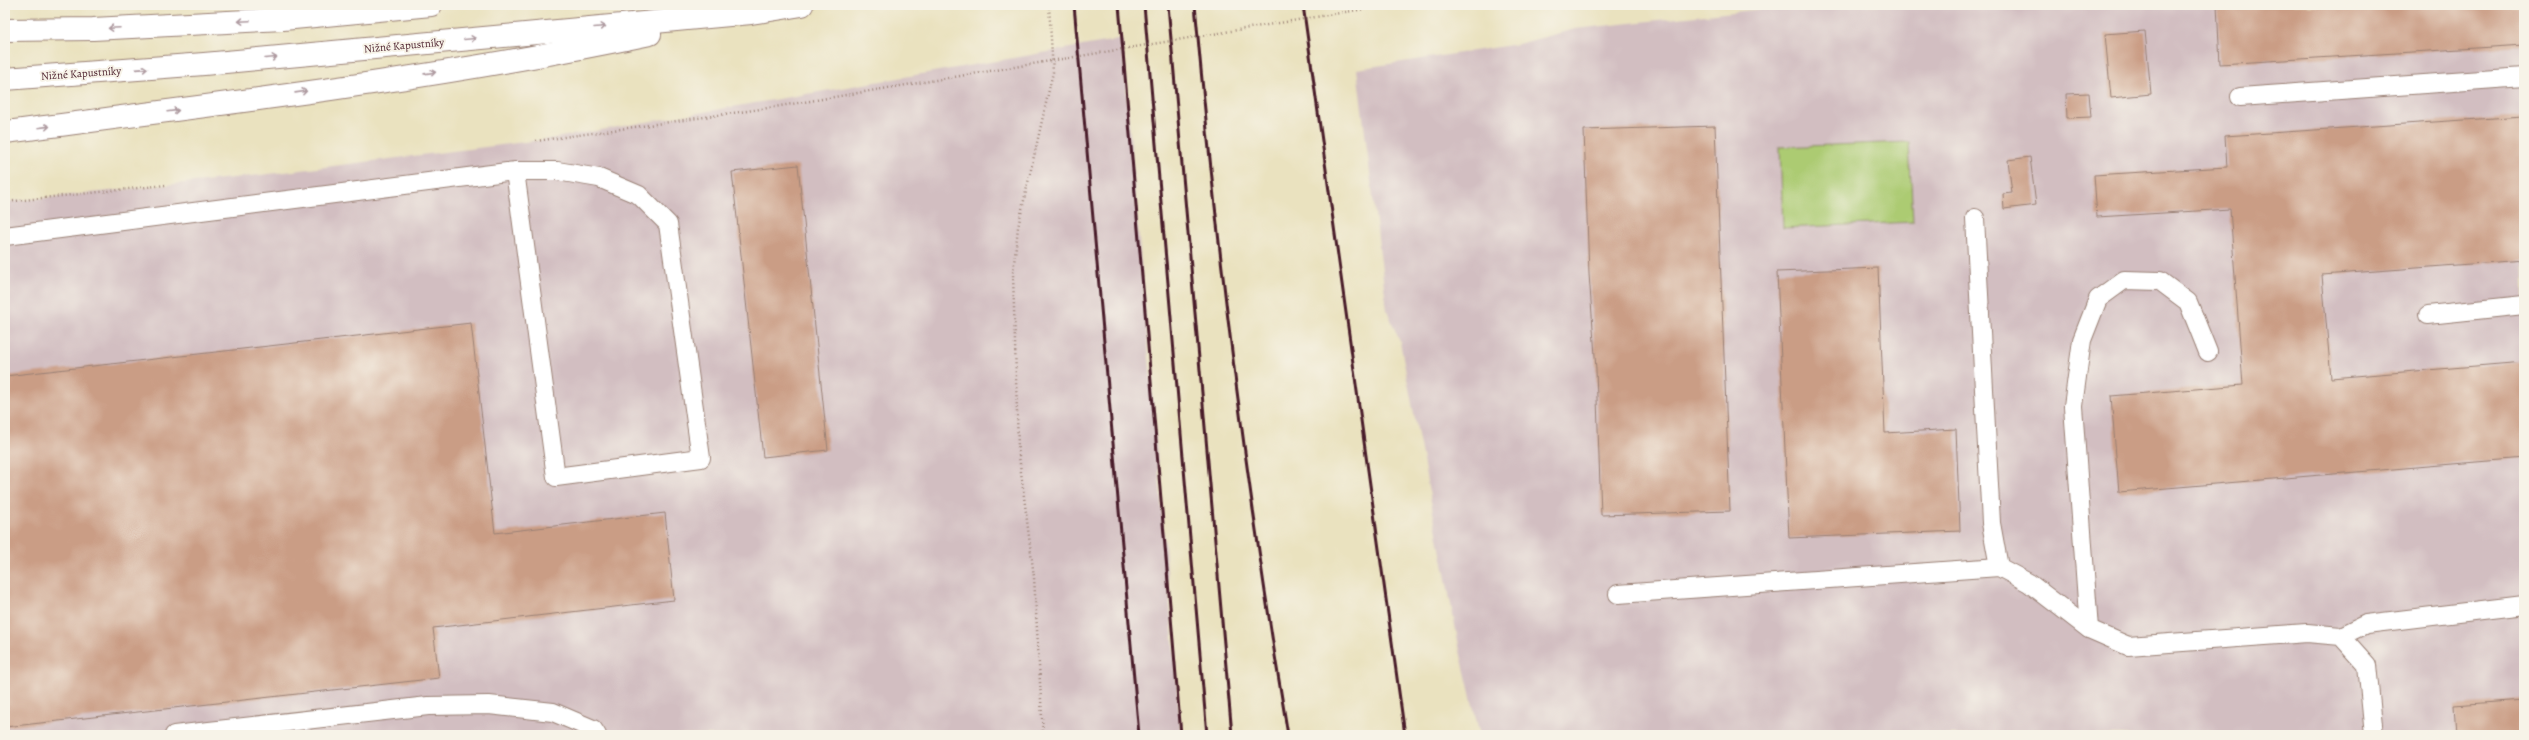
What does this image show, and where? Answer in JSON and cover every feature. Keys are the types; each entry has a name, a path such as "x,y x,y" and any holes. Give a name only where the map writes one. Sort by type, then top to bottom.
{"highway":[{"path":"5,30 93,29 283,19 431,5"},
{"name":"Nižné Kapustníky","path":"5,79 212,64 751,13 802,5"},
{"path":"5,132 222,104 550,56 751,13"}],"lane":[{"path":"2240,97 2524,77"},
{"path":"5,236 515,171 557,171 599,178 639,196 668,224 701,458 556,477 515,171"},
{"path":"1975,218 1991,523 1999,567"},
{"path":"2089,629 2073,406 2082,340 2098,298 2124,280 2160,281 2188,302 2208,352"},
{"path":"2428,315 2524,305"},
{"path":"1618,594 1999,567 2029,583 2089,629 2128,646 2307,633 2341,636 2366,624 2524,605"},
{"path":"2341,636 2367,665 2374,735"},
{"path":"174,735 428,706 489,705 553,712 593,729 597,735"}],"path":[{"path":"1043,735 1034,577 1018,448 1013,273 1018,227 1053,72 1049,5"},
{"path":"990,72 1388,5"}],"shaded area":[{"path":"1799,5 2524,5 2524,735 1480,735 1460,651 1400,342 1387,310 1357,69 1518,44 1575,29"},
{"path":"1122,39 1181,735 5,735 5,202 261,175 549,139"}],"green space":[{"path":"1909,142 1913,222 1783,228 1780,147"}],"building":[{"path":"2217,5 2524,5 2524,45 2220,64"},
{"path":"2145,31 2151,94 2111,98 2105,34"},
{"path":"2089,93 2091,117 2067,118 2066,94"},
{"path":"2524,116 2524,260 2322,275 2331,378 2524,362 2524,458 2119,492 2111,396 2243,385 2230,209 2097,217 2094,175 2227,167 2225,136"},
{"path":"1715,126 1730,511 1601,515 1596,369 1589,274 1584,130"},
{"path":"2030,157 2036,205 2004,209 2003,194 2012,193 2008,160"},
{"path":"798,165 828,450 763,457 732,172"},
{"path":"1878,268 1885,433 1956,429 1960,531 1789,538 1777,272"},
{"path":"471,323 495,533 665,513 674,600 433,628 439,678 5,727 5,376"},
{"path":"2524,700 2524,735 2456,735 2454,705"}],"railway":[{"path":"1074,5 1139,735"},
{"path":"1119,5 1181,735"},
{"path":"1144,5 1207,735"},
{"path":"1168,5 1232,735"},
{"path":"1195,5 1213,188 1234,371 1259,553 1288,735"},
{"path":"1303,5 1405,735"}]}
